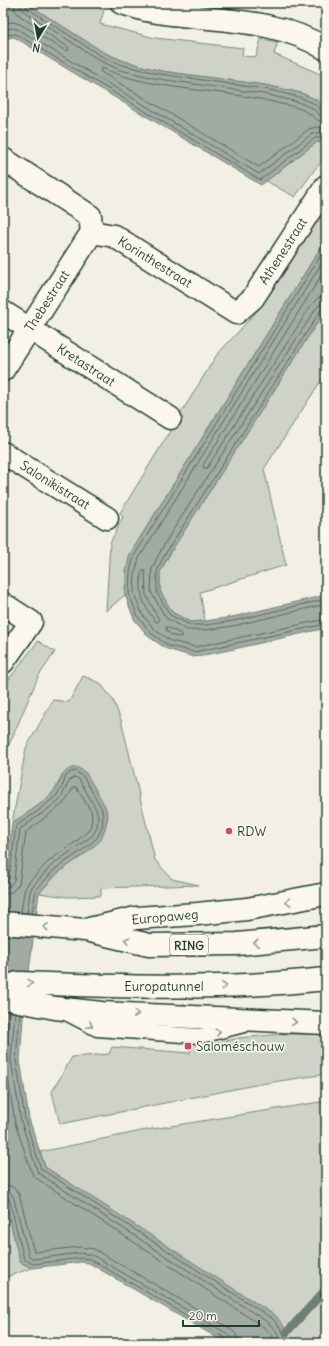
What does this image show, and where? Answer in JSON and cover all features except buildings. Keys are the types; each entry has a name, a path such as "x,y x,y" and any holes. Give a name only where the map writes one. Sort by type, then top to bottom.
{"street":[{"path":"122,3 145,10 259,24 312,40 326,49"},
{"path":"3,159 90,216 92,232"},
{"name":"Athenestraat","path":"236,313 253,298 326,186"},
{"name":"Korinthestraat","path":"92,232 114,236 236,313"},
{"name":"Thebestraat","path":"3,370 92,232"},
{"name":"Kretastraat","path":"3,312 170,418"},
{"name":"Salonikistraat","path":"3,453 107,518"},
{"path":"3,604 31,622 3,662"},
{"name":"Europaweg","path":"3,923 85,930 136,918 247,909 326,894"},
{"name":"RING","path":"85,930 149,945 237,944 326,936"},
{"name":"Europatunnel","path":"3,987 19,983 129,987 253,986 326,979"},
{"path":"3,998 55,1008 102,1013 326,1023"}],"shaded area":[{"path":"26,3 83,3 104,10 100,24 155,38 243,48 242,56 256,57 261,39 278,42 274,54 326,78 326,109 317,100 301,93 265,85 161,71 124,61 103,52"},
{"path":"326,140 326,158 315,169 295,197 266,181 317,142 324,143"},
{"path":"326,206 326,239 130,554 126,571 125,595 106,611 110,543 123,517 120,513 216,356 258,310"},
{"path":"326,309 326,373 264,469 286,565 200,592 205,621 190,622 172,612 160,591 160,572 179,538"},
{"path":"38,641 55,652 38,677 3,759 3,687"},
{"path":"83,676 100,683 113,700 121,720 155,860 172,879 199,885 101,888 101,896 67,897 39,893 58,873 86,853 62,774 54,790 42,803 12,823 26,748 53,700 69,702"},
{"path":"282,1034 326,1034 326,1074 260,1084 60,1124 52,1092 72,1057 109,1054 112,1047 190,1053 192,1042 212,1044 239,1038"},
{"path":"326,1101 326,1343 291,1343 285,1328 45,1167 40,1152 146,1130"},
{"path":"3,1192 20,1262 32,1268 3,1278"}],"water":[{"path":"3,3 26,3 103,52 124,61 161,71 265,85 301,93 317,100 326,109 326,140 324,143 317,142 261,185 14,37 3,39"},
{"path":"326,239 326,309 167,558 160,572 160,591 172,612 190,622 232,617 326,595 326,628 194,657 167,649 149,637 134,619 125,595 126,571 130,554"},
{"path":"77,767 86,773 105,806 108,816 101,840 58,873 39,893 23,1017 20,1060 29,1119 45,1167 276,1316 285,1328 291,1343 226,1343 89,1263 81,1262 32,1268 20,1262 3,1192 3,895 12,823 53,793 64,774 67,771"}],"waterway":[{"path":"287,1332 326,1289"}],"place":[{"name":"RDW","path":"229,831"},
{"name":"Saloméschouw","path":"188,1046"}]}
